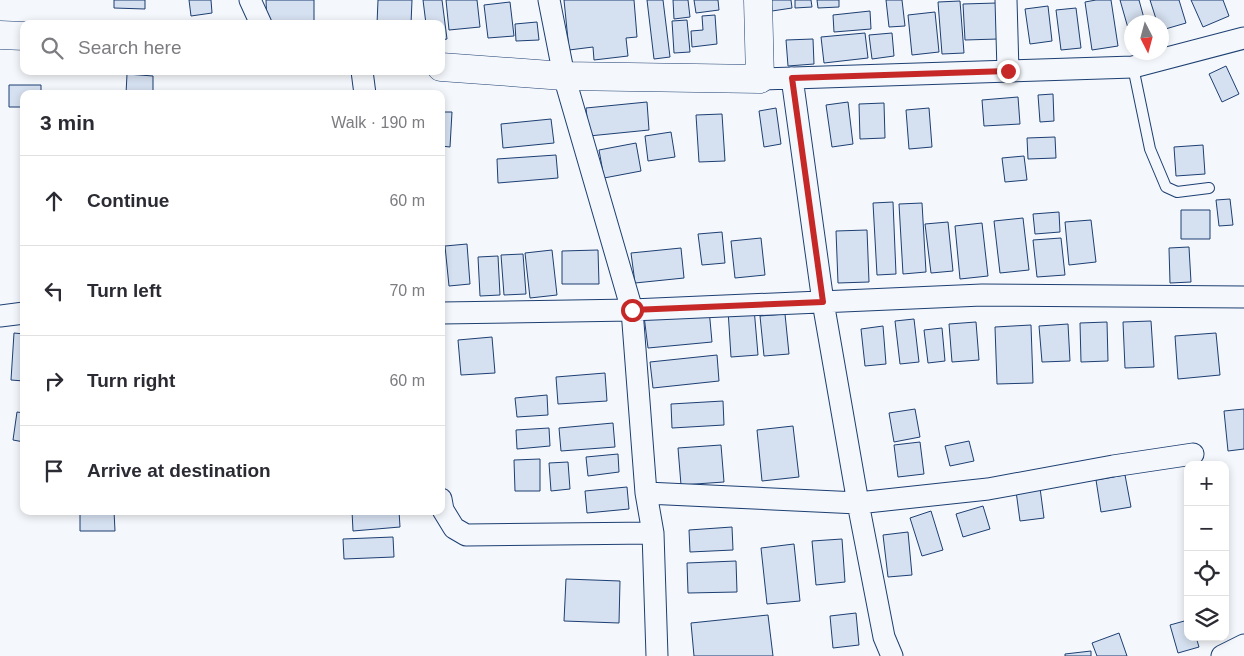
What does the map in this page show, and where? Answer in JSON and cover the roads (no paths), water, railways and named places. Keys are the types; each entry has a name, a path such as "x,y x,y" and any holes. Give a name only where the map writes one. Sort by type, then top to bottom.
{"street":[{"path":"250,0 258,20"},
{"path":"549,0 564,76 632,310 646,492 653,533 657,656"},
{"path":"758,0 760,79"},
{"path":"1006,0 1008,71"},
{"path":"0,35 20,36"},
{"path":"445,67 564,76 760,79 1133,67 1244,38"},
{"path":"363,75 364,90"},
{"path":"792,78 823,302 858,503 884,637 892,656"},
{"path":"445,313 632,310 982,295 1244,297"},
{"path":"0,316 20,314"},
{"path":"646,492 858,503 988,489 1113,466 1193,454"},
{"path":"445,513 454,528 466,535 653,533"},
{"path":"1222,656 1244,645"}],"lane":[{"path":"1133,67 1150,149 1166,187 1177,192 1209,188"}]}
